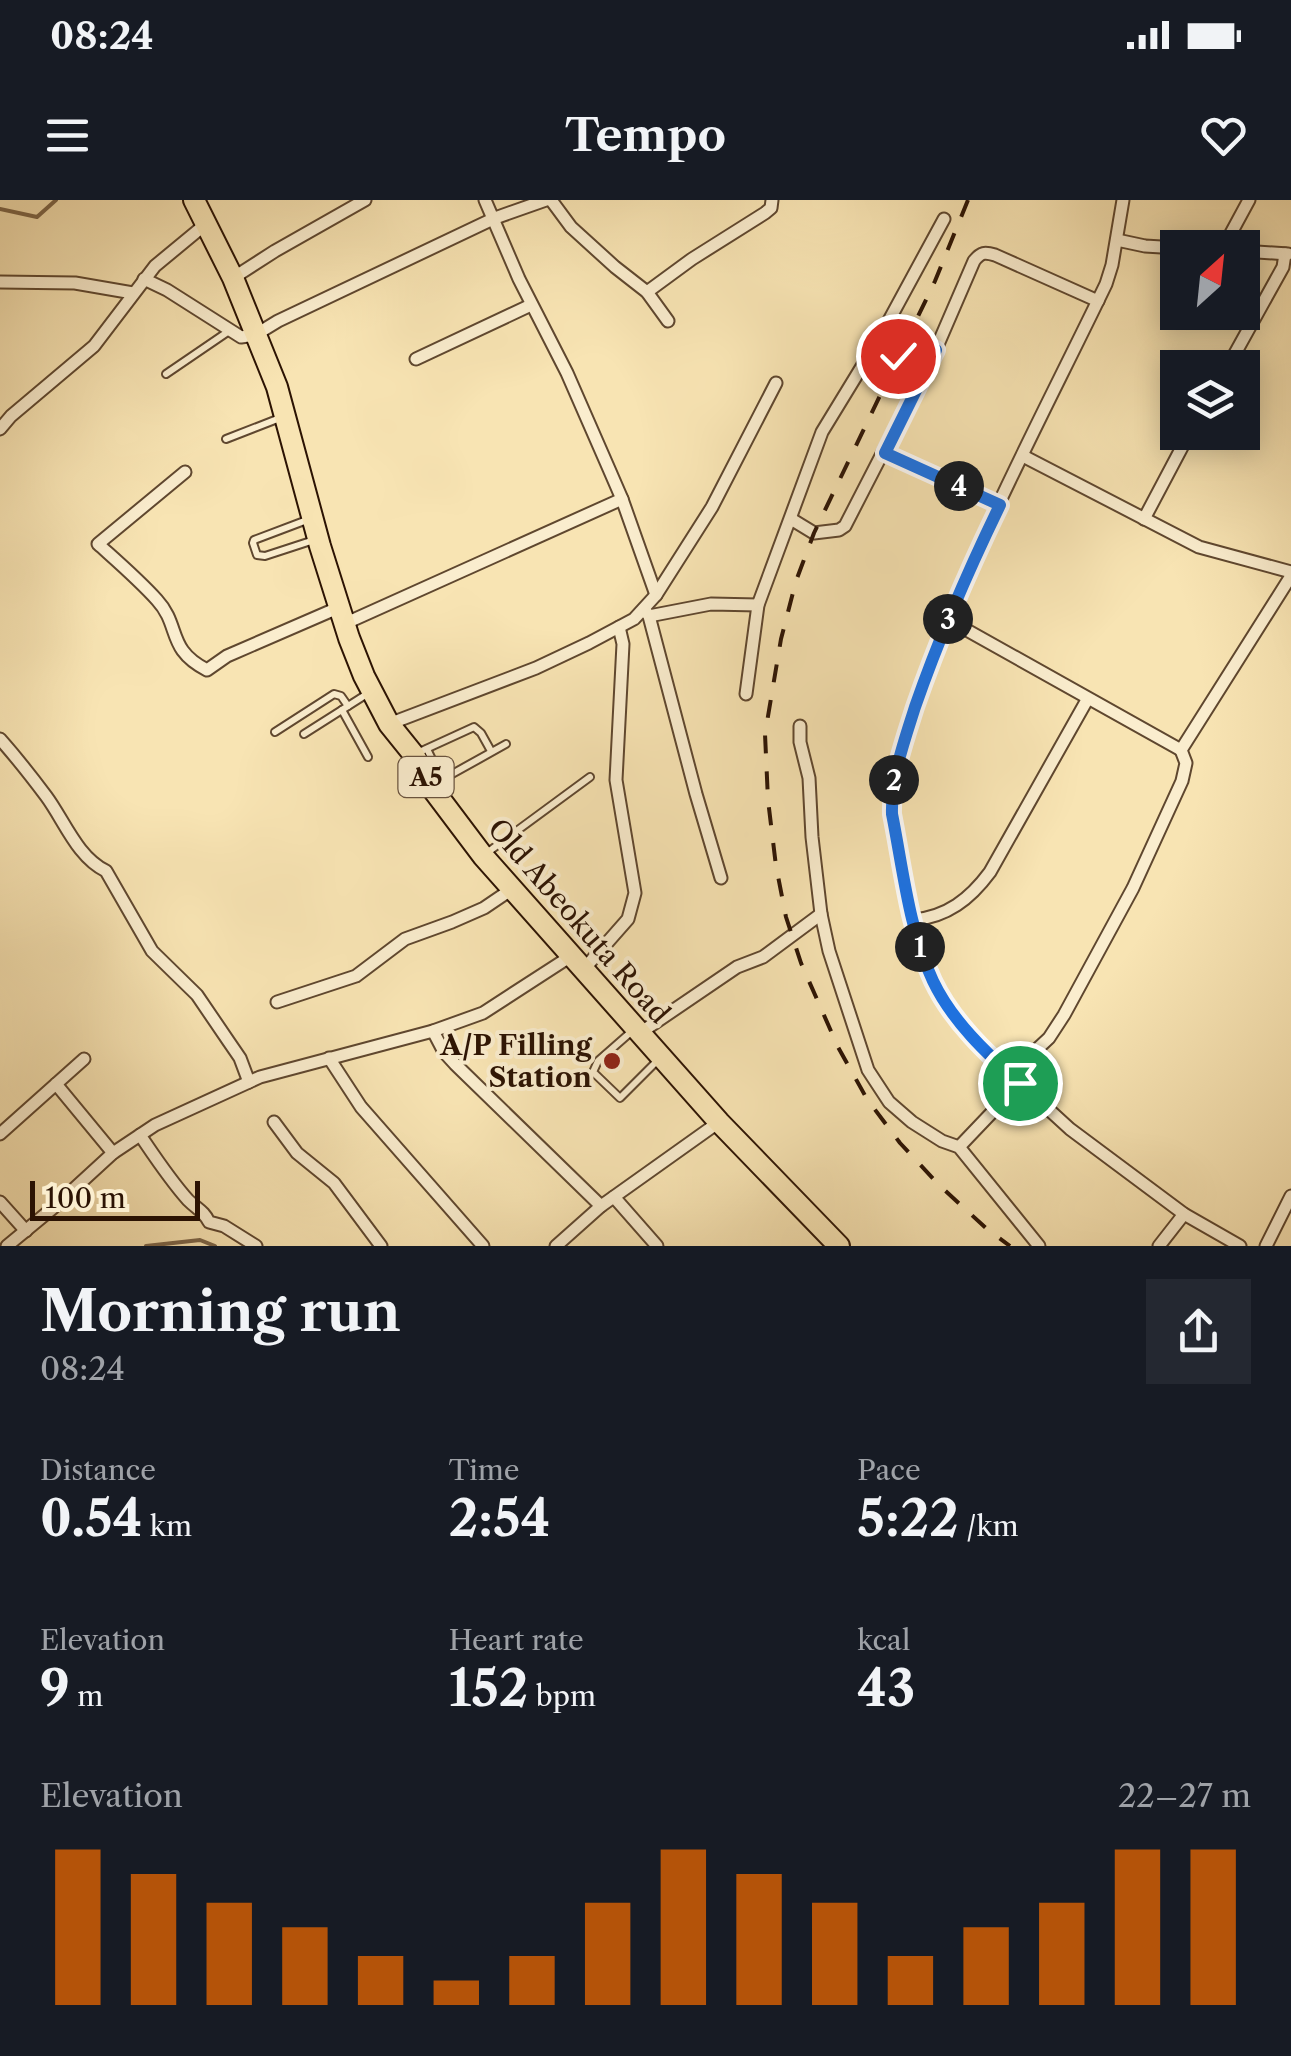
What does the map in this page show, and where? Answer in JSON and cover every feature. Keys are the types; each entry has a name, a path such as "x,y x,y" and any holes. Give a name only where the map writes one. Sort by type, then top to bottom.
{"highway":[{"name":"Old Abeokuta Road","path":"194,200 233,278 277,388 342,616 389,724 421,752 483,856 831,1243"}],"street":[{"path":"233,278 365,200"},
{"path":"485,200 622,499 656,595"},
{"path":"144,279 229,331 241,337 256,335 278,320 495,218 548,200 615,268 648,292 668,321"},
{"path":"648,292 765,212 772,200"},
{"path":"1123,200 1106,284 948,619 908,728 897,768 892,814 922,955 934,984 963,1026 1070,1130 1184,1214 1240,1246"},
{"path":"1233,230 1250,200"},
{"path":"746,694 758,605 822,432 944,220"},
{"path":"0,429 94,346 144,279 207,222"},
{"path":"1116,240 1160,247"},
{"path":"792,518 814,534 846,526 936,350 979,254 985,252 1098,301"},
{"path":"1237,350 1288,254 1260,252"},
{"path":"0,282 74,283 133,293"},
{"path":"416,359 531,304"},
{"path":"880,337 898,356 936,350"},
{"path":"721,878 647,613 712,507 776,384"},
{"path":"1144,519 1180,450"},
{"path":"885,453 1000,505"},
{"path":"1023,456 1199,547 1291,574 1180,750"},
{"path":"185,472 98,544 161,603 181,650 208,670 227,656 342,616 622,499"},
{"path":"389,724 536,668 647,613 712,604 758,605"},
{"path":"948,619 1180,750 1186,763 1182,781 1133,888 1049,1038 1020,1062 1000,1066"},
{"path":"7,1246 112,1154 155,1125 249,1082 484,1013 578,962 628,919 635,892 616,780 623,644 619,627"},
{"path":"913,920 943,914 978,889 1087,700"},
{"path":"800,726 821,914 829,951 868,1070 889,1102 912,1122 959,1147 1040,1246"},
{"path":"0,739 49,800 84,854 93,865 106,870 152,951 196,995 240,1058 249,1082"},
{"path":"276,1002 356,976 405,940 468,915 512,889"},
{"path":"638,1030 763,956 821,914"},
{"path":"433,1031 454,1064 601,1206"},
{"path":"329,1058 360,1107 483,1246"},
{"path":"0,1134 84,1059"},
{"path":"959,1147 1020,1083"},
{"path":"56,1084 112,1154"},
{"path":"274,1122 297,1153 334,1184 382,1246"},
{"path":"556,1246 601,1206 719,1122"},
{"path":"140,1135 210,1222 256,1246"},
{"path":"1266,1246 1291,1196"},
{"path":"614,1197 657,1246"},
{"path":"0,1202 26,1230"},
{"path":"1158,1246 1184,1214"}],"lane":[{"path":"166,374 229,331"},
{"path":"226,439 285,416"},
{"path":"313,518 257,538 253,543 257,555 262,557 318,539"},
{"path":"304,734 372,691"},
{"path":"275,732 334,694 342,696 368,756"},
{"path":"304,713 314,728"},
{"path":"421,752 474,727 491,751"},
{"path":"436,783 506,744"},
{"path":"483,856 590,777"},
{"path":"638,1030 598,1061 593,1072 620,1098 661,1056"}],"waterway":[{"path":"0,209 37,217 56,200"},
{"path":"146,1246 200,1240 215,1246"}],"railway":[{"path":"968,200 935,281 814,533 781,639 765,734 768,800 786,917 801,963 838,1047 867,1099 900,1143 939,1185 1010,1246"}],"place":[{"name":"A/P Filling Station","path":"612,1061"}],"route":[{"path":"898,356 936,350 885,453 1000,505 927,673 897,768 892,814 913,920 934,984 963,1026 1020,1083"}]}
